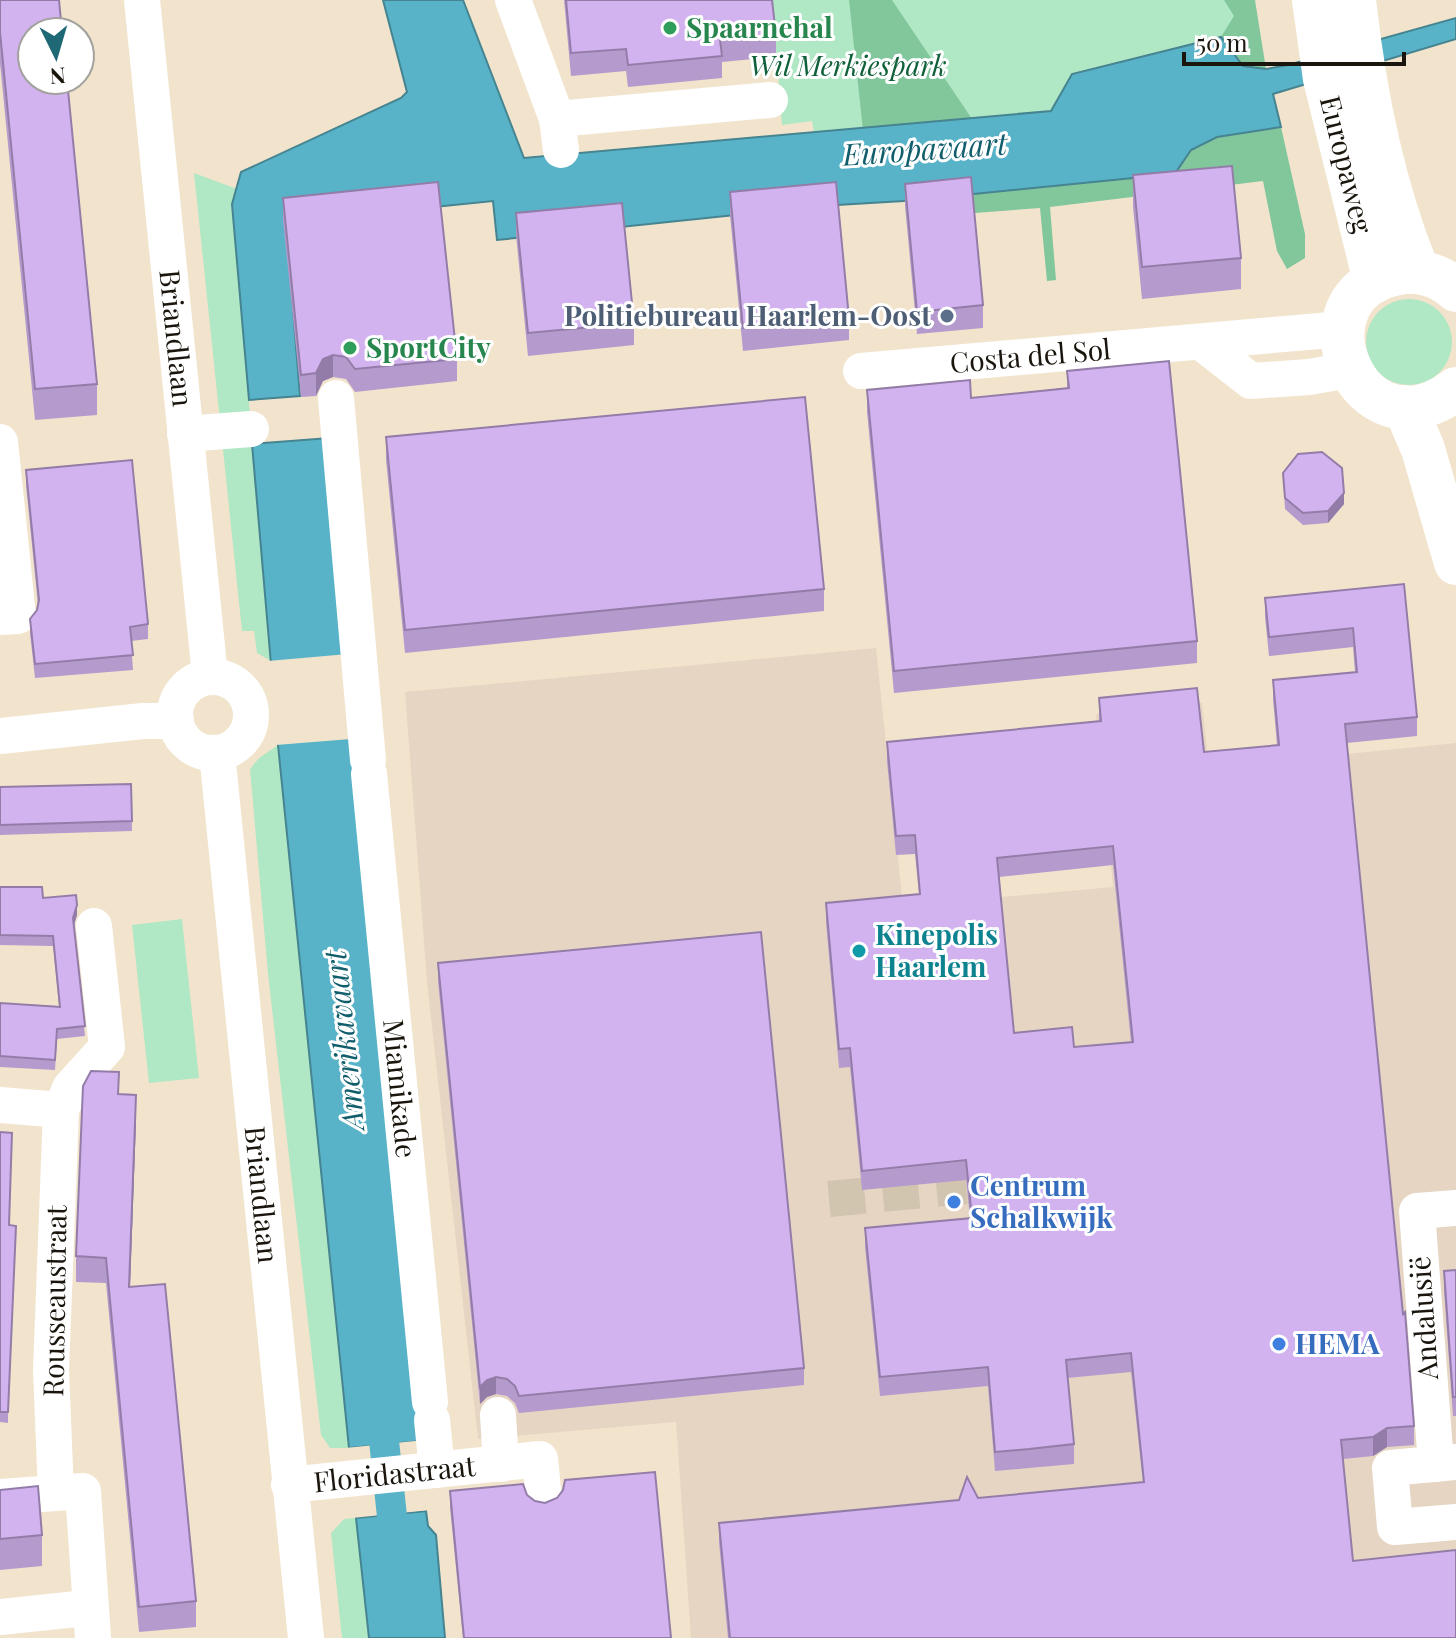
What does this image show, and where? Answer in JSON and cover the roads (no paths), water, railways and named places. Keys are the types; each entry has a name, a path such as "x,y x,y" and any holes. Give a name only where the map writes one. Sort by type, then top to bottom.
{"main road":[{"name":"Europaweg","path":"1314,0 1385,170 1403,236 1437,281"},
{"name":"Europaweg","path":"1354,0 1342,62 1375,281"},
{"path":"1437,281 1403,272 1375,281 1359,293 1349,310 1346,349 1359,385 1388,404 1425,406 1443,399 1456,389"},
{"path":"1405,407 1423,449 1456,563"}],"street":[{"name":"Briandlaan","path":"142,0 210,676"},
{"path":"513,0 559,135 770,100"},
{"name":"Costa del Sol","path":"861,371 1201,342 1346,349"},
{"name":"Miamikade","path":"336,398 431,1411 432,1471"},
{"path":"185,434 251,429"},
{"path":"0,442 18,616 0,617"},
{"path":"210,676 236,684 251,705 248,731 240,742 217,753 195,748 179,732 176,721 176,708 188,686 210,676"},
{"path":"0,736 143,721 176,721"},
{"name":"Briandlaan","path":"217,753 306,1638"},
{"name":"Rousseaustraat","path":"56,1493 51,1370 61,1110 70,1088 107,1047 94,926"},
{"path":"0,1105 61,1110"},
{"name":"Andalusië","path":"1456,1208 1417,1211 1446,1463 1390,1468 1395,1527 1456,1522"},
{"name":"Floridastraat","path":"498,1415 501,1464"},
{"name":"Floridastraat","path":"289,1485 540,1459 544,1499"},
{"path":"0,1497 83,1491 85,1624 0,1617"}],"water":[{"name":"Europavaart","path":"383,0 463,0 524,158 1051,111 1072,74 1221,37 1243,66 1266,69 1456,18 1456,39 1273,94 1281,127 1217,137 1191,150 1176,172 1163,175 904,201 820,206 497,240 493,201 286,222 300,396 249,400 232,204 241,172 401,98 407,92"},
{"path":"329,438 421,1441 349,1448 278,745 252,444"},
{"path":"426,1511 428,1526 436,1535 445,1638 369,1638 356,1518"}],"waterway":[{"name":"Amerikavaart","path":"380,1403 396,1554"}],"tunnel":[{"path":"829,1199 966,1186"}],"place":[{"name":"Spaarnehal","path":"670,28"},
{"name":"Politiebureau Haarlem-Oost","path":"947,316"},
{"name":"SportCity","path":"350,348"},
{"name":"Kinepolis Haarlem","path":"859,951"},
{"name":"Centrum Schalkwijk","path":"954,1202"},
{"name":"HEMA","path":"1279,1344"}],"park label":[{"name":"Wil Merkiespark","path":"848,66"}]}
